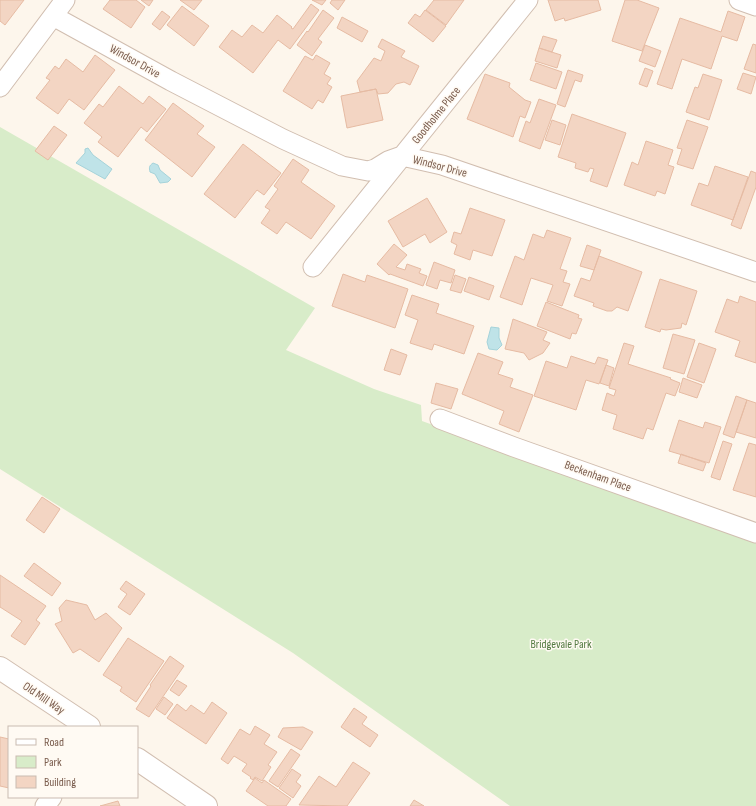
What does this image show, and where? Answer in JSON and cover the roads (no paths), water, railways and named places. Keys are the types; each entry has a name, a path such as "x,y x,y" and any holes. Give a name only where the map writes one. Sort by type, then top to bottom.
{"street":[{"path":"0,87 65,0"},
{"name":"Goodholme Place","path":"313,267 528,0"},
{"path":"739,0 756,6"},
{"name":"Windsor Drive","path":"53,16 171,81 283,139 342,166 368,171 402,156 442,164 756,272"},
{"name":"Beckenham Place","path":"440,419 514,447 756,533"},
{"name":"Old Mill Way","path":"0,668 87,726"},
{"path":"138,761 206,806"},
{"path":"45,806 51,798"}],"water":[{"path":"88,148 93,155 112,169 105,179 76,163 85,153 85,149"},
{"path":"153,163 158,165 160,170 171,179 168,182 160,183 155,174 150,172 150,167"},
{"path":"491,327 499,328 499,338 502,345 497,350 489,349 487,342"}],"park label":[{"name":"Bridgevale Park","path":"561,644"}]}
